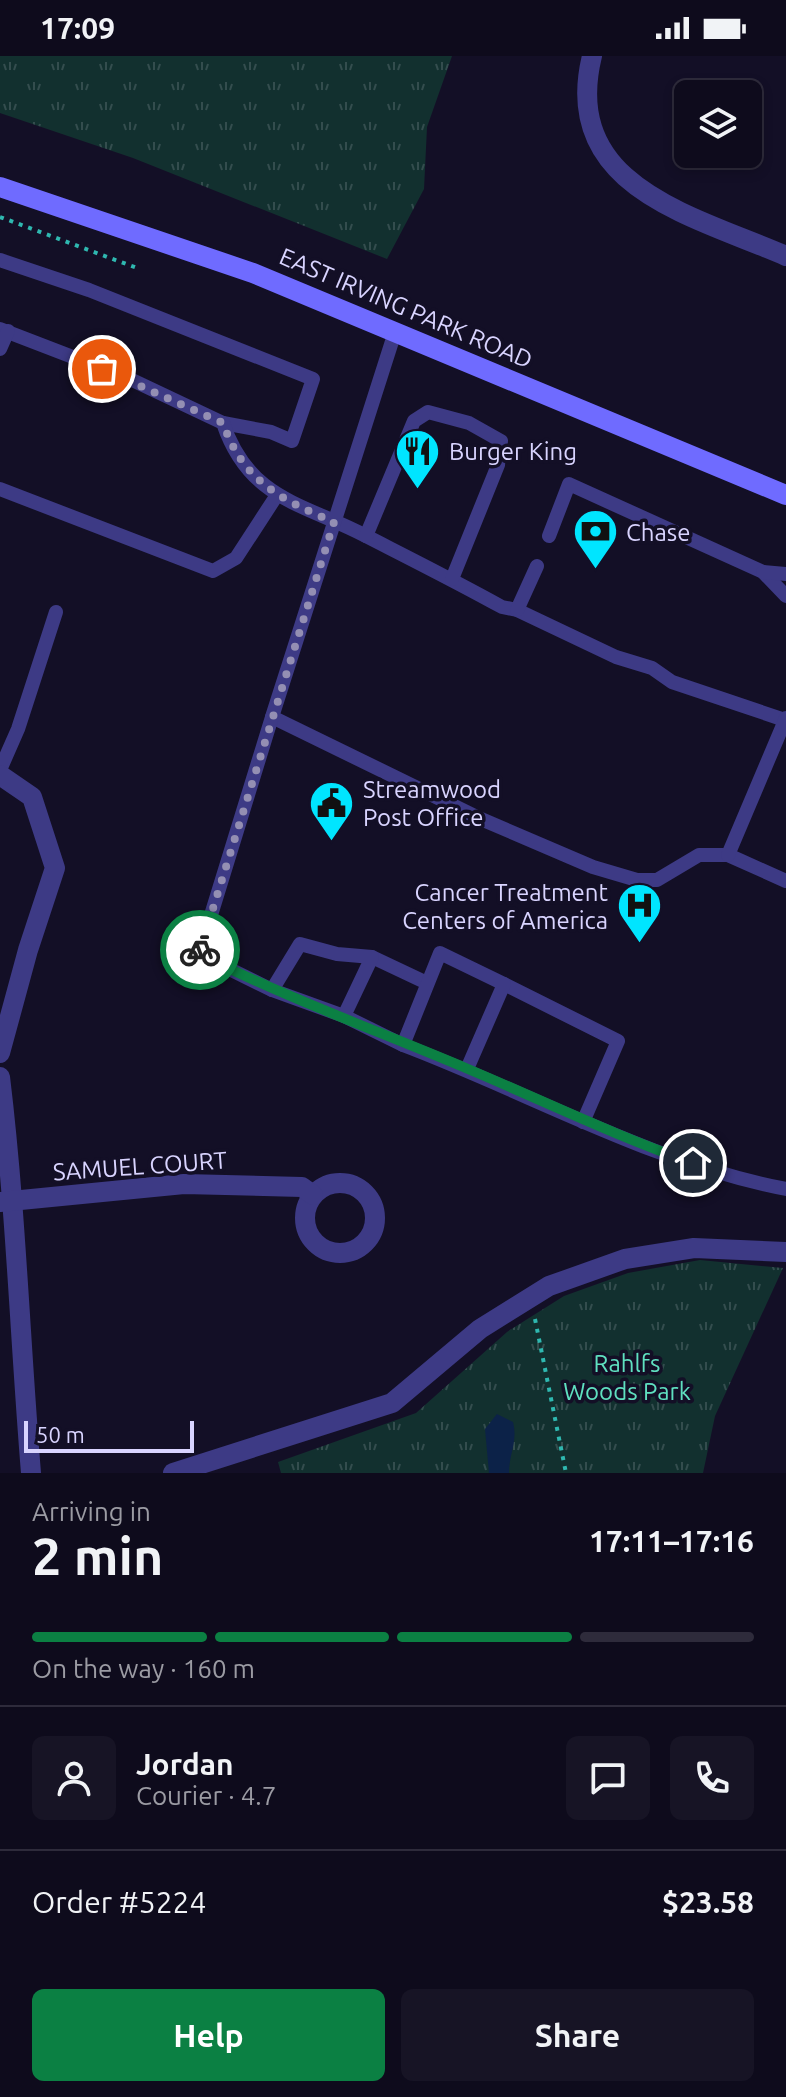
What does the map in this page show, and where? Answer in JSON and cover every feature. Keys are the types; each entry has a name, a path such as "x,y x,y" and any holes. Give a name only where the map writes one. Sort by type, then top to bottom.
{"main road":[{"name":"EAST IRVING PARK ROAD","path":"0,187 253,273 786,495"}],"street":[{"path":"592,56 585,85 588,121 607,161 651,198 786,256"},
{"path":"0,773 32,797 55,868 28,950 0,1053"},
{"path":"0,1077 31,1473"},
{"name":"SAMUEL COURT","path":"8,1201 184,1184 302,1187 313,1195"},
{"path":"173,1473 392,1403 480,1329 549,1286 625,1259 694,1248 786,1252"}],"lane":[{"path":"0,260 89,290 313,379 292,441 271,432 223,423 130,379 4,330 0,349"},
{"path":"395,332 199,954 272,990 344,1016 403,1045 467,1069 583,1122 744,1180 786,1189"},
{"path":"366,536 414,421 428,412 469,423 501,441 498,465 452,579"},
{"path":"223,423 233,452 277,495 366,536 502,607 517,610 616,657 652,668 672,682 786,719 728,855"},
{"path":"549,536 569,484 763,572 786,574"},
{"path":"0,489 213,571 236,558 277,495"},
{"path":"517,610 537,566"},
{"path":"763,572 786,596"},
{"path":"0,773 18,729 56,612"},
{"path":"272,717 481,819 593,867 637,880 657,880 699,855 728,855 786,881"},
{"path":"272,990 300,944 337,954 372,957 427,983"},
{"path":"403,1045 440,953 618,1041 583,1122"},
{"path":"344,1016 372,957"},
{"path":"467,1069 504,984"}],"path":[{"path":"0,217 137,268"},
{"path":"531,1297 566,1473"}],"green space":[{"path":"0,56 452,56 427,127 424,189 387,259 133,158 0,113"},
{"name":"Rahlfs Woods Park","path":"700,1260 783,1268 715,1416 703,1473 281,1473 278,1462 416,1413 507,1332 564,1296 628,1273"}],"water":[{"path":"497,1414 513,1422 509,1473 489,1473 485,1429"}],"way so far":[{"path":"102,369 223,423 233,452 251,472 277,495 334,522 200,950"}],"place":[{"name":"Burger King","path":"418,490"},
{"name":"Chase","path":"595,571"},
{"name":"Streamwood Post Office","path":"332,842"},
{"name":"Cancer Treatment Centers of America","path":"639,945"}],"route":[{"path":"200,950 199,954 272,990 344,1016 403,1045 467,1069 583,1122 693,1163"}]}
